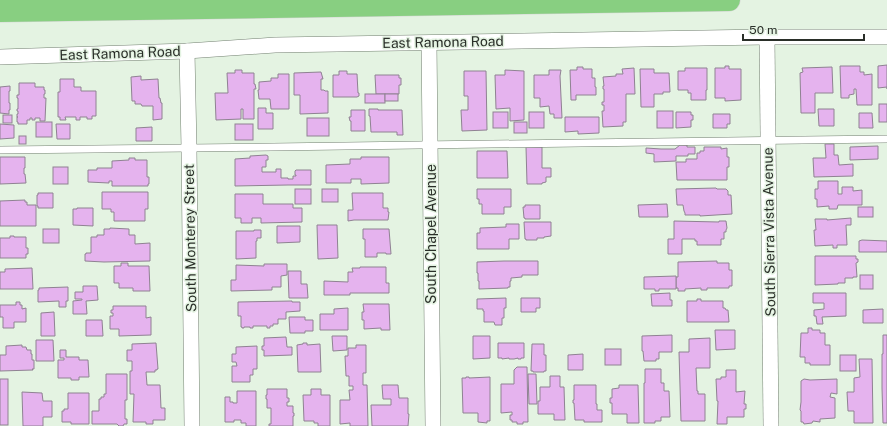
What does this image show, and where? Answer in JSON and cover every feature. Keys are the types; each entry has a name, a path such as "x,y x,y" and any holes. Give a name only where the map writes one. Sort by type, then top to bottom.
{"highway":[{"path":"0,12 729,0"}],"street":[{"name":"East Ramona Road","path":"0,57 275,45 767,37 887,37"},
{"name":"South Sierra Vista Avenue","path":"767,37 771,426"},
{"name":"South Chapel Avenue","path":"429,42 433,426"},
{"name":"South Monterey Street","path":"187,50 192,426"}],"lane":[{"path":"0,150 887,139"}],"building":[{"path":"887,65 887,87 878,88 878,66"},
{"path":"725,66 729,66 729,69 741,69 741,100 725,101 725,98 715,98 715,68 725,68"},
{"path":"840,66 860,66 860,72 864,72 864,75 872,74 872,105 857,105 856,89 854,89 854,94 849,95 849,98 841,98"},
{"path":"577,67 592,69 592,78 595,78 596,95 576,95 576,100 571,100 570,70 577,70"},
{"path":"832,67 833,93 815,93 815,113 801,113 800,73 803,72 802,68"},
{"path":"634,68 635,94 626,94 626,122 623,122 623,126 603,127 603,77 623,74 622,69"},
{"path":"685,68 707,68 706,100 691,100 691,93 688,93 688,90 678,90 678,71 685,71"},
{"path":"640,69 654,69 654,73 669,73 670,92 654,94 654,107 641,107"},
{"path":"235,70 242,70 242,73 254,73 254,84 256,89 254,89 254,119 243,119 243,109 241,109 241,119 216,120 215,93 228,93 227,73 235,73"},
{"path":"505,70 524,71 524,120 510,121 510,108 496,109 495,75 505,75"},
{"path":"549,70 561,70 562,118 554,118 554,114 550,114 549,106 540,107 540,98 534,98 534,75 549,75"},
{"path":"339,71 347,71 347,74 357,74 359,96 333,97 333,75 339,75"},
{"path":"464,71 486,71 487,130 462,131 461,110 468,110 468,96 464,96"},
{"path":"321,72 323,79 321,79 321,90 328,91 328,113 300,114 300,95 294,95 294,73"},
{"path":"278,74 289,74 289,109 271,109 270,99 259,99 259,82 271,81 271,78 278,78"},
{"path":"375,75 399,75 399,78 401,78 401,85 399,85 399,94 376,94"},
{"path":"141,76 141,80 158,79 159,98 162,103 162,119 153,120 153,106 142,106 141,104 135,104 135,101 132,101 131,77"},
{"path":"60,79 74,79 74,87 81,87 81,91 96,91 96,116 92,116 92,119 80,117 80,120 76,120 76,117 65,117 66,120 60,120 60,117 58,117 58,92 60,92"},
{"path":"19,83 35,83 35,87 44,87 44,98 46,98 45,121 40,121 40,118 35,118 35,120 32,120 32,118 30,118 30,120 27,120 27,124 18,124 17,95 19,95"},
{"path":"10,86 9,114 0,113 0,87"},
{"path":"365,94 385,94 385,103 365,103"},
{"path":"385,94 398,94 398,101 385,101"},
{"path":"879,104 887,104 887,122 879,122"},
{"path":"258,108 266,108 266,113 273,113 273,129 258,129"},
{"path":"369,109 402,110 403,135 397,135 397,132 371,132"},
{"path":"818,109 834,109 834,126 819,126"},
{"path":"351,110 365,110 365,131 351,131 351,121 349,117 351,117"},
{"path":"657,111 673,111 673,128 657,128"},
{"path":"493,112 508,112 508,128 493,128"},
{"path":"529,112 544,112 544,128 529,128"},
{"path":"676,112 691,112 691,115 693,115 693,120 691,120 691,127 676,128"},
{"path":"859,113 872,113 873,128 859,128"},
{"path":"713,114 730,114 730,124 727,124 727,128 713,128"},
{"path":"3,115 12,115 12,123 3,123"},
{"path":"565,117 599,117 599,133 578,134 578,131 565,132"},
{"path":"307,118 329,118 329,136 307,136"},
{"path":"36,122 52,122 52,137 36,137"},
{"path":"514,122 527,122 527,133 514,133"},
{"path":"0,124 14,125 14,138 0,139"},
{"path":"56,124 70,124 70,139 57,139"},
{"path":"235,124 253,124 253,140 235,140"},
{"path":"152,127 152,141 136,141 136,128"},
{"path":"19,136 26,136 26,144 19,144"},
{"path":"825,144 834,144 834,155 838,155 839,165 853,164 853,176 814,177 813,158 826,158"},
{"path":"680,145 695,147 695,154 688,154 688,156 676,156 676,161 654,162 654,154 646,153 646,148 675,149"},
{"path":"878,146 878,159 850,160 850,147"},
{"path":"526,147 542,147 542,168 551,168 551,177 546,177 546,182 542,184 527,184"},
{"path":"704,147 721,147 721,149 727,148 729,167 727,167 727,180 677,180 676,162 686,162 686,159 697,159 697,153 704,151"},
{"path":"477,151 507,151 508,178 477,178"},
{"path":"268,156 268,160 266,160 266,167 262,167 262,172 276,172 276,169 281,169 281,178 293,179 293,176 296,176 296,170 311,170 311,185 235,186 235,159"},
{"path":"0,157 25,157 24,174 26,183 0,184"},
{"path":"361,157 389,157 389,183 361,184 361,179 351,179 351,183 326,183 326,165 350,164 350,159 361,159"},
{"path":"129,158 135,158 135,160 147,160 147,177 149,177 148,186 112,186 112,181 109,181 109,183 88,182 88,170 97,170 97,168 112,168 112,161 129,160"},
{"path":"53,167 68,167 68,184 53,184"},
{"path":"818,181 838,181 838,194 842,194 842,187 853,187 853,191 862,190 862,205 838,205 837,209 829,209 829,206 817,207 815,189 818,189"},
{"path":"295,189 311,189 311,204 295,204"},
{"path":"322,189 338,189 338,202 322,202"},
{"path":"477,189 511,189 511,207 504,207 504,214 482,214 482,204 479,204 479,199 477,199"},
{"path":"676,189 726,189 728,191 728,195 731,195 732,214 700,216 685,215 683,205 677,205"},
{"path":"102,192 148,192 148,209 145,209 145,221 114,221 114,212 111,212 111,209 102,209"},
{"path":"38,193 53,193 53,208 38,208"},
{"path":"352,193 383,193 383,208 388,208 388,220 348,221 348,210 353,210"},
{"path":"235,194 263,194 263,204 293,204 293,208 302,208 302,222 261,223 261,218 252,218 252,223 241,223 241,218 235,218"},
{"path":"25,200 27,205 36,205 36,226 0,226 0,201"},
{"path":"667,204 668,217 639,217 638,205"},
{"path":"525,205 540,205 540,219 525,219 523,207 525,207"},
{"path":"858,207 873,207 873,217 858,217"},
{"path":"93,208 93,226 73,225 73,209"},
{"path":"851,218 851,225 846,225 847,245 837,245 837,248 833,248 833,245 815,246 815,219 827,220"},
{"path":"674,221 726,221 727,228 726,232 724,232 724,239 721,239 721,245 697,245 697,241 695,241 695,239 682,239 682,254 668,254 668,239 674,239"},
{"path":"524,222 551,222 551,236 537,238 537,240 526,240"},
{"path":"506,224 519,224 519,239 509,239 509,249 477,249 477,233 480,233 480,228 506,227"},
{"path":"317,225 337,225 338,258 318,259"},
{"path":"277,226 300,226 300,242 277,243"},
{"path":"43,229 59,229 59,243 43,243"},
{"path":"104,229 129,229 129,235 135,235 135,244 150,243 150,261 85,261 85,254 91,253 91,237 104,235"},
{"path":"363,229 389,229 391,254 377,253 377,257 365,257 365,239 363,239"},
{"path":"261,230 261,238 257,238 256,241 256,258 236,259 236,231"},
{"path":"10,236 26,237 26,248 28,248 28,254 26,254 26,258 0,258 0,238 10,238"},
{"path":"859,241 887,241 887,252 859,252"},
{"path":"815,256 856,256 856,259 858,259 858,262 856,263 857,277 845,278 845,283 815,285"},
{"path":"538,261 538,275 522,275 522,277 511,278 510,287 508,288 479,289 477,262"},
{"path":"717,261 717,263 729,263 729,270 732,270 732,286 729,286 729,288 707,288 707,290 701,290 701,288 678,291 678,288 676,288 676,277 678,277 678,262"},
{"path":"121,263 128,263 128,266 149,266 150,291 133,291 133,288 119,288 119,283 114,283 114,266 121,266"},
{"path":"264,264 287,264 287,275 281,276 281,287 272,287 272,290 231,291 231,280 236,280 236,265 264,266"},
{"path":"386,267 386,283 389,283 389,293 324,295 324,281 348,282 348,272 353,272 352,268"},
{"path":"32,268 33,289 0,289 0,272 5,272 5,269"},
{"path":"288,271 301,271 301,284 307,284 308,298 289,298"},
{"path":"860,275 873,275 873,289 860,289"},
{"path":"676,276 676,289 659,289 659,291 655,291 655,289 644,289 644,277"},
{"path":"83,286 97,286 98,300 86,301 87,314 73,314 73,301 82,300 75,299 75,292 83,292"},
{"path":"68,287 68,301 66,301 66,307 59,307 59,301 38,302 39,288"},
{"path":"670,293 672,306 652,306 651,294"},
{"path":"813,293 846,293 846,316 822,317 823,324 817,324 816,316 814,316 814,310 824,309 824,303 813,303"},
{"path":"506,298 506,308 504,308 502,325 495,325 494,322 484,322 484,311 483,309 477,309 477,299"},
{"path":"521,298 540,298 540,308 536,308 536,312 521,312"},
{"path":"697,299 701,299 701,301 723,301 723,308 728,310 729,322 687,322 687,301 697,301"},
{"path":"16,302 20,302 22,309 26,308 26,322 14,322 14,328 3,328 3,317 0,317 0,305 16,305"},
{"path":"238,302 300,302 300,311 286,312 286,319 278,319 278,324 273,324 270,328 267,328 267,326 253,326 253,328 241,327 241,316 238,316"},
{"path":"363,304 389,304 390,330 381,330 381,328 364,329 364,320 362,320 362,312 364,312"},
{"path":"113,306 146,306 146,318 151,317 151,335 119,336 119,329 110,329 110,316 113,316 111,310 113,310"},
{"path":"348,308 348,330 320,330 320,314 334,314 334,309"},
{"path":"883,309 883,323 863,323 863,310"},
{"path":"54,312 55,336 41,336 41,313"},
{"path":"289,317 305,317 305,320 313,320 313,331 305,331 305,333 290,333"},
{"path":"86,320 102,320 103,336 86,336"},
{"path":"808,328 812,328 812,330 820,330 820,333 825,333 825,345 830,345 830,365 810,365 810,363 805,363 805,357 800,357 801,333 808,333"},
{"path":"715,330 735,330 735,349 716,350"},
{"path":"672,335 672,352 659,352 659,359 656,359 656,361 644,361 642,336"},
{"path":"883,335 887,335 887,423 883,423"},
{"path":"332,336 347,336 347,350 333,351"},
{"path":"473,336 490,336 490,358 473,359"},
{"path":"286,337 287,347 292,347 292,355 264,356 262,346 264,346 264,338"},
{"path":"710,338 710,368 696,368 698,394 705,394 705,421 681,421 679,352 689,352 689,339"},
{"path":"36,340 53,340 54,361 36,361"},
{"path":"156,343 158,369 155,370 155,372 146,372 147,385 160,385 161,408 165,408 165,420 153,420 153,424 146,424 146,422 133,422 134,394 130,394 130,371 132,371 132,361 127,361 127,350 132,350 132,344"},
{"path":"307,343 307,345 320,344 321,372 298,372 297,345"},
{"path":"498,343 524,343 524,358 498,358"},
{"path":"532,344 544,344 546,371 544,372 531,371"},
{"path":"22,345 22,347 26,347 27,350 31,350 32,360 34,360 34,369 0,371 0,355 6,355 6,346"},
{"path":"356,345 366,345 366,373 363,373 363,385 367,385 368,426 350,426 350,423 340,424 340,400 350,400 349,390 353,390 353,386 349,386 349,376 346,376 345,356 348,356 348,348 356,348"},
{"path":"257,346 257,369 253,369 253,375 250,375 250,382 232,382 232,366 237,366 236,362 232,362 232,354 236,354 236,347"},
{"path":"605,349 621,349 621,365 605,365"},
{"path":"60,350 66,350 66,357 79,357 79,360 88,360 89,377 79,377 79,380 71,380 71,378 58,378 58,360 64,360 64,358 60,358"},
{"path":"583,354 583,370 568,370 568,355"},
{"path":"840,355 856,355 856,371 840,371"},
{"path":"859,359 872,359 873,423 854,423 854,411 848,411 847,392 854,392 854,378 860,377"},
{"path":"517,367 527,367 528,422 523,422 523,424 517,424 517,422 512,422 512,420 510,420 510,415 512,415 512,412 501,413 501,384 514,384 514,370"},
{"path":"645,369 661,369 661,383 664,383 664,391 669,391 670,417 661,417 661,421 655,421 655,423 644,423"},
{"path":"726,370 736,370 736,392 745,391 744,404 746,404 746,409 744,409 744,417 727,417 727,424 717,424 718,401 716,379 726,377"},
{"path":"106,374 127,374 125,419 127,419 127,424 124,424 123,426 119,426 117,424 92,424 92,411 99,411 99,399 104,397 104,394 106,394"},
{"path":"528,374 536,374 537,404 529,404"},
{"path":"550,376 560,376 560,387 564,387 565,420 554,420 554,414 538,414 540,387 550,387"},
{"path":"490,377 490,421 487,421 487,423 478,422 478,413 463,413 462,378"},
{"path":"0,379 8,379 8,425 0,425"},
{"path":"804,379 837,379 837,394 831,393 830,397 835,398 835,418 820,419 820,422 813,421 812,423 804,424 801,422 801,381"},
{"path":"382,385 398,385 399,398 408,398 408,426 372,426 371,405 391,405 391,399 383,399"},
{"path":"574,385 596,385 596,404 597,410 602,410 602,422 584,422 584,420 575,420 573,403"},
{"path":"619,385 638,385 639,423 627,423 627,414 612,414 612,403 610,403 610,398 612,398 612,389 619,388"},
{"path":"267,389 287,389 287,398 289,398 289,402 287,402 287,406 293,406 293,426 269,426 269,424 271,424 271,408 267,408"},
{"path":"311,389 321,389 321,395 330,395 330,426 318,426 318,423 314,423 314,421 304,421 303,395 311,395"},
{"path":"237,391 256,391 256,426 246,426 246,423 241,423 241,420 225,422 225,397 230,397 230,402 237,403"},
{"path":"22,392 42,393 43,401 52,401 52,417 43,417 43,426 23,426"},
{"path":"68,393 89,393 89,424 71,424 71,422 62,422 62,411 64,411 64,409 68,409"}]}
